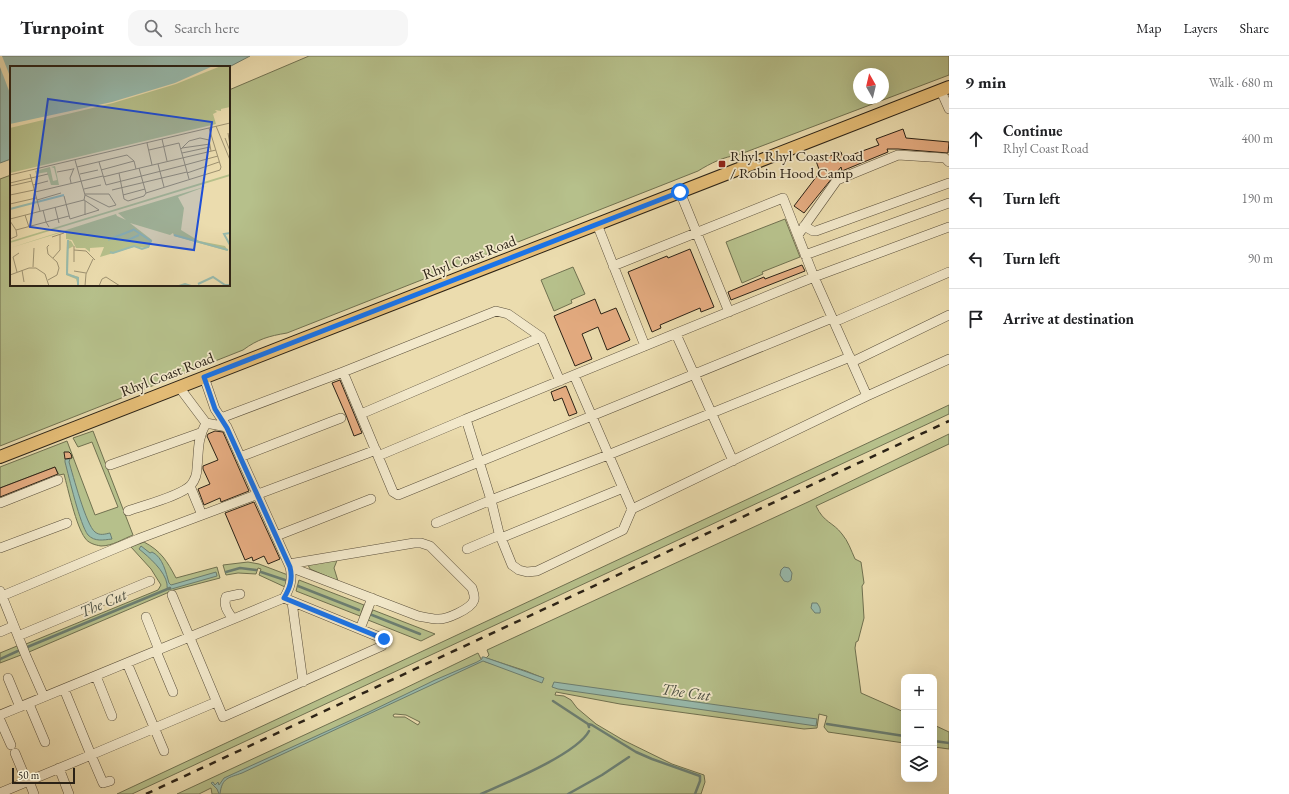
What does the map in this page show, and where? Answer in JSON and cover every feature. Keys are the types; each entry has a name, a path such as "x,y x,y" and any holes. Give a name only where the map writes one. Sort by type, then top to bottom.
{"main road":[{"name":"Rhyl Coast Road","path":"0,457 945,89"}],"street":[{"path":"945,89 949,109"},
{"path":"798,235 837,180 898,155 945,158 949,162"},
{"path":"804,226 816,231 949,183"},
{"path":"680,192 729,312"},
{"path":"613,266 783,198 814,277 867,396"},
{"path":"806,255 949,203"},
{"path":"597,224 645,346"},
{"path":"44,697 1,593 257,494 377,453 466,419 814,277 949,227"},
{"path":"344,372 393,492 398,495 949,272"},
{"path":"221,418 344,372 496,311 508,314 541,337 560,381"},
{"path":"436,523 711,413 851,359 949,315"},
{"path":"676,334 733,461"},
{"path":"361,414 541,337"},
{"path":"466,419 501,536 512,565 519,570 526,572 537,571 623,530 632,509 867,396 949,359"},
{"path":"574,375 632,509"},
{"path":"204,377 215,409 227,428 290,569 289,597 303,682"},
{"path":"179,387 206,423 227,428"},
{"path":"240,457 341,418"},
{"path":"128,511 180,492 190,486 196,472 200,433 206,423"},
{"path":"110,465 200,433"},
{"path":"0,503 58,480"},
{"path":"190,486 202,515"},
{"path":"467,549 623,488"},
{"path":"276,536 371,499"},
{"path":"0,548 67,523"},
{"path":"414,543 426,544 430,546 472,588 474,594 472,604 460,612 446,618 436,620 370,602 290,569 414,543"},
{"path":"20,640 150,581"},
{"path":"233,619 226,608 226,597 240,594"},
{"path":"0,715 158,651 190,637 233,619 289,597 384,639 382,646 223,718 190,637 172,595"},
{"path":"360,629 370,602"},
{"path":"146,617 173,692"},
{"path":"0,632 14,626"},
{"path":"127,663 164,751"},
{"path":"96,676 112,716"},
{"path":"8,678 45,742"},
{"path":"64,689 103,783 110,781"},
{"path":"0,793 216,702"},
{"path":"0,720 34,794"},
{"path":"58,768 69,794"}],"green space":[{"path":"309,56 949,56 949,75 889,98 889,68 853,68 853,104 873,104 738,155 727,157 698,171 287,333 264,338 243,350 0,446 0,179 10,175 10,286 230,286 230,90"},
{"path":"785,219 800,257 762,272 763,274 742,283 726,242"},
{"path":"573,267 585,294 571,300 572,303 554,311 541,280"},
{"path":"949,405 949,414 132,794 117,794"},
{"path":"93,431 133,535 105,546 94,544 85,538 75,516 64,474 59,475 55,467 0,488 0,467 67,441 95,515 118,507 92,442 78,447 73,438"},
{"path":"949,434 949,444 816,506 822,516 839,530 855,559 861,562 864,583 862,586 864,618 855,648 861,693 901,711 901,743 828,732 824,727 827,716 819,714 817,728 804,729 620,704 556,692 555,695 564,696 571,700 577,708 596,724 623,740 672,764 704,775 705,782 701,794 212,794 211,788 199,794 177,794 478,653 481,659 486,662 543,678 486,658 489,655 487,650 808,502","holes":["393,715 406,715 420,722 418,725 405,717 394,717"]},
{"path":"144,542 150,545 163,557 170,566 176,578 217,567 220,578 174,590 29,652 26,644 158,590 161,585 151,569 131,547"},
{"path":"338,558 334,568 338,581 310,569 308,565"},
{"path":"248,562 259,564 288,575 285,587 259,575 261,569 258,568 256,574 238,573 226,575 223,565"},
{"path":"299,580 364,605 360,616 296,591"},
{"path":"373,610 435,634 421,641 368,620"},
{"path":"17,646 21,655 0,663 0,653"},
{"path":"937,726 949,732 949,749 937,747"}],"shaded area":[{"path":"0,56 250,56 230,66 10,66 10,159 0,163"},
{"path":"65,459 70,459 69,462 80,499 91,528 99,534 110,533 112,539 96,540 88,535 85,530 78,511"},
{"path":"141,546 150,553 152,552 156,554 164,566 171,585 216,572 217,576 168,590 166,579 160,569 139,549"},
{"path":"784,567 789,568 792,573 791,580 788,582 784,581 780,575 781,570"},
{"path":"812,603 817,603 820,608 820,613 815,613 811,608"},
{"path":"482,657 544,678 542,683 483,661 242,773 230,777 222,784 220,794 211,783 213,782 215,785 218,782 219,785 224,778 477,662 482,659"},
{"path":"554,682 817,719 816,726 558,689 552,687"}],"pier":[{"path":"0,56 2,56 10,76 10,93 0,67"}],"building":[{"path":"903,129 906,138 949,142 948,153 887,149 888,152 842,171 841,167 804,213 794,206 820,172 816,161 841,152 843,158 879,145 876,139"},
{"path":"690,249 714,307 701,312 700,308 660,325 661,328 652,332 628,272 667,256 668,258"},
{"path":"802,265 805,271 731,300 728,292 764,277 765,279"},
{"path":"595,299 601,314 616,308 630,340 607,350 598,327 582,334 592,359 575,366 554,316"},
{"path":"340,380 362,433 354,436 332,383"},
{"path":"566,386 577,413 569,416 562,398 554,401 551,392"},
{"path":"215,431 223,432 249,491 221,502 220,498 204,505 198,489 210,484 203,466 218,460 207,436"},
{"path":"64,452 69,452 72,458 65,459"},
{"path":"55,467 58,474 0,497 0,488"},
{"path":"254,502 280,559 268,564 264,556 253,561 252,557 245,560 225,513"}],"waterway":[{"name":"The Cut","path":"226,572 240,568 256,570"},
{"name":"The Cut","path":"261,572 285,580"},
{"name":"The Cut","path":"298,586 359,610"},
{"name":"The Cut","path":"25,648 170,588"},
{"name":"The Cut","path":"372,615 420,634"},
{"name":"The Cut","path":"0,659 20,650"},
{"path":"553,701 588,724 589,727"},
{"path":"588,724 636,752 700,776 700,781 695,794"},
{"name":"The Cut","path":"827,724 901,736"},
{"path":"481,794 556,758 571,749 582,740 589,731"},
{"name":"The Cut","path":"937,741 949,743"},
{"path":"568,794 602,775 629,757"}],"railway":[{"path":"146,794 949,421"}],"place":[{"name":"Rhyl, Rhyl Coast Road / Robin Hood Camp","path":"722,164"}],"route":[{"path":"384,639 284,598 289,591 292,576 290,567 227,428 215,409 204,377 680,192"}]}
